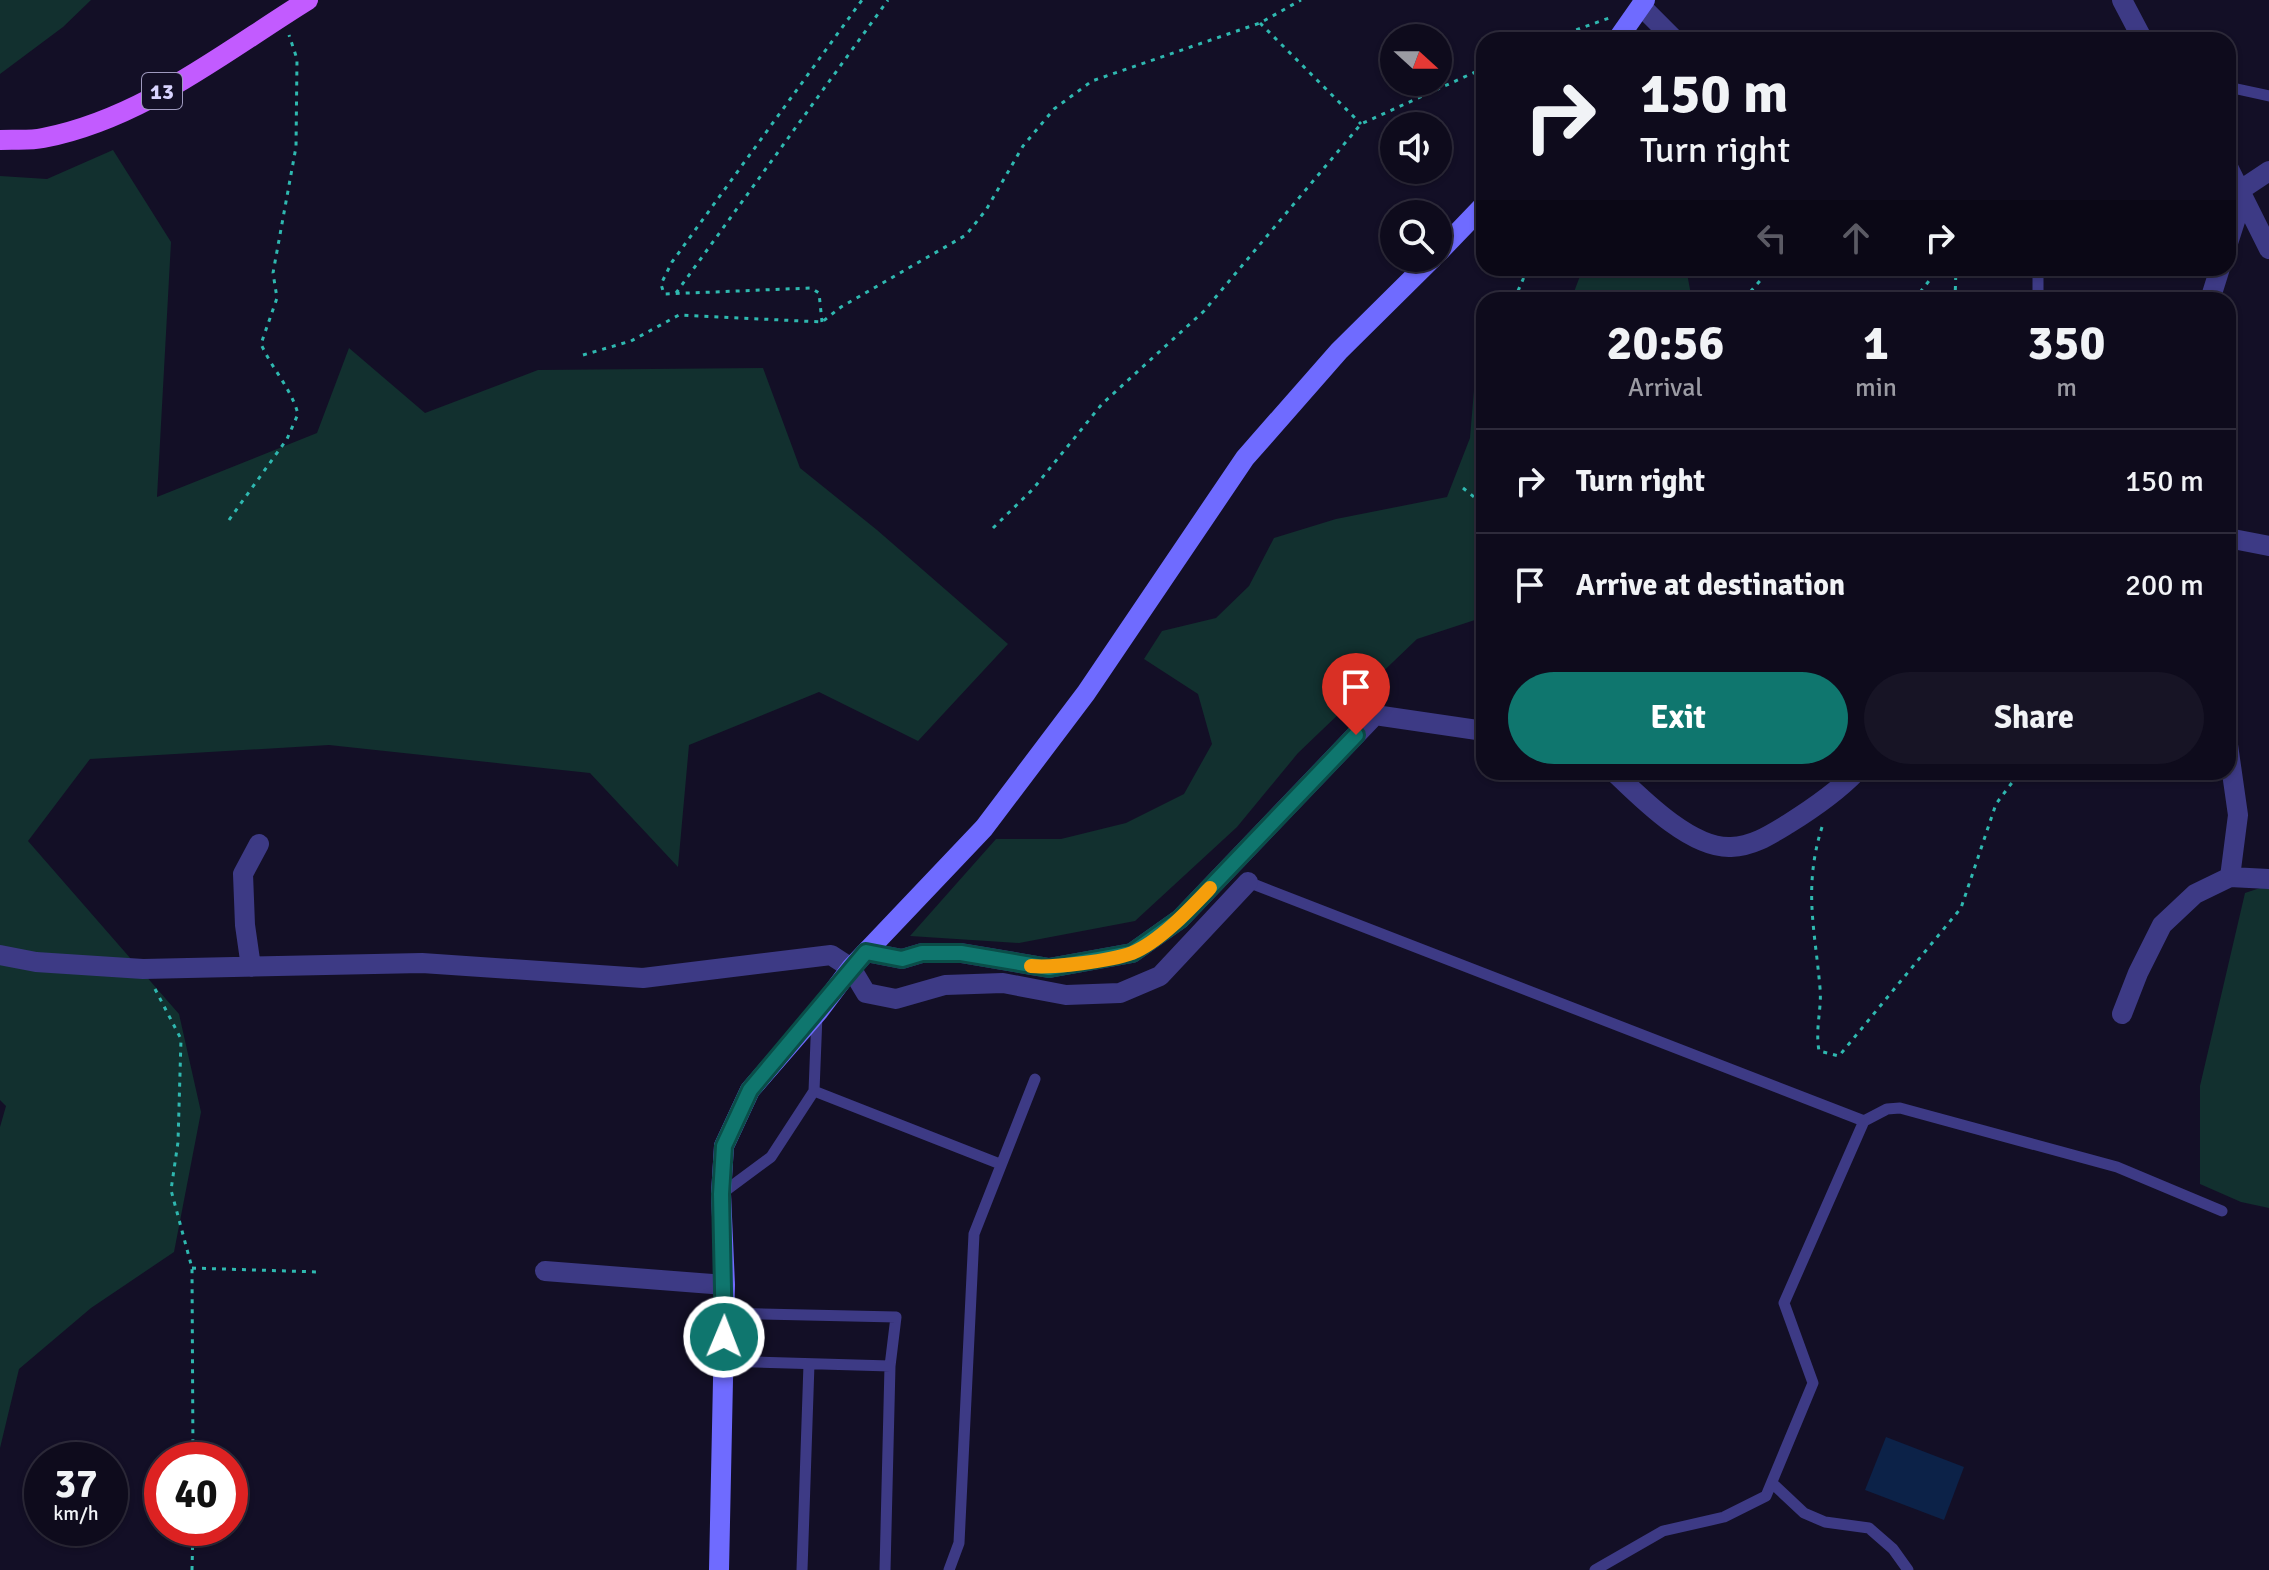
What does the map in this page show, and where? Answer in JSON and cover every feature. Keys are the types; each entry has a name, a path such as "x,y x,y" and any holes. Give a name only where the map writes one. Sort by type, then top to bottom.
{"main road":[{"name":"13","path":"0,140 41,139 107,120 210,63 308,0"}],"street":[{"path":"2122,0 2139,32"},
{"path":"1623,32 1643,3 1668,32"},
{"path":"2239,191 2269,171"},
{"path":"2236,184 2269,249"},
{"path":"2236,218 2239,191"},
{"path":"1452,238 1476,213"},
{"path":"719,1570 725,1285 721,1194 724,1146 750,1090 818,1012 851,968 993,816 1086,693 1245,458 1339,351 1419,272"},
{"path":"2236,540 2269,546"},
{"path":"866,952 902,959 922,953 961,953 1049,968 1132,953 1180,919 1375,715 1476,730"},
{"path":"1622,780 1656,812 1686,834 1729,848 1761,841 1828,797 1847,780"},
{"path":"2230,877 2238,815 2233,780"},
{"path":"251,967 243,874 259,844"},
{"path":"2122,1014 2162,925 2195,894 2230,877 2269,879"},
{"path":"0,955 36,962 143,969 422,963 643,978 831,955 851,968 866,993 896,999 945,985 1003,983 1066,995 1120,993 1160,976 1248,882"},
{"path":"545,1271 725,1285"}],"lane":[{"path":"2236,89 2269,96"},
{"path":"1248,882 1864,1121"},
{"path":"721,1194 771,1157 814,1091 818,1012"},
{"path":"949,1570 959,1543 974,1234 1035,1079"},
{"path":"814,1091 1000,1164"},
{"path":"1595,1570 1663,1531 1724,1517 1766,1496 1813,1383 1784,1303 1864,1121 1887,1109 1900,1108 2117,1167 2222,1211"},
{"path":"724,1313 896,1317 890,1366 885,1570"},
{"path":"723,1361 890,1366"},
{"path":"802,1570 809,1364"},
{"path":"1772,1483 1804,1513 1825,1522 1869,1528 1893,1549 1908,1570"}],"path":[{"path":"822,322 819,293 811,288 664,294 661,284 672,262 862,0"},
{"path":"676,293 888,0"},
{"path":"583,355 631,341 679,315 822,322 841,307 966,235 986,210 1023,146 1054,109 1080,89 1092,81 1260,23 1301,0"},
{"path":"1569,32 1643,3"},
{"path":"229,520 287,439 298,414 292,394 268,361 261,344 277,298 273,273 296,147 297,59 282,16"},
{"path":"1260,23 1361,124"},
{"path":"993,528 1033,489 1102,404 1204,311 1361,124 1476,72"},
{"path":"1750,292 1764,276"},
{"path":"1920,292 1933,276"},
{"path":"1463,488 1476,499"},
{"path":"1828,797 1812,876 1810,922 1821,992 1816,1028 1819,1051 1839,1056 1961,908 1996,804 2014,780"},
{"path":"143,969 181,1039 178,1142 171,1190 192,1268 193,1442"},
{"path":"192,1268 319,1272"},
{"path":"192,1570 193,1546"}],"green space":[{"path":"0,0 91,0 63,27 0,74"},
{"path":"113,150 171,242 157,497 317,433 349,348 425,413 538,370 763,368 800,468 877,530 1008,644 918,741 819,692 689,745 678,867 590,773 329,745 90,759 28,841 179,1014 201,1112 174,1252 91,1308 19,1369 0,1448 0,1127 6,1106 0,1100 0,176 47,179"},
{"path":"1580,276 1688,276 1690,292 1574,292"},
{"path":"1474,390 1476,620 1417,639 1298,753 1237,827 1135,921 1019,943 910,936 996,839 1061,839 1126,823 1184,794 1212,744 1198,694 1144,659 1162,631 1216,618 1249,586 1274,538 1336,519 1447,497 1470,438"},
{"path":"2269,885 2269,1208 2241,1202 2200,1184 2200,1086 2245,893"}],"water":[{"path":"1886,1437 1964,1467 1944,1520 1865,1490"}],"slow traffic":[{"path":"1031,966 1049,968 1132,953 1180,919 1210,888"}],"route":[{"path":"724,1337 721,1194 724,1146 750,1090 866,952 902,959 922,953 961,953 1049,968 1132,953 1180,919 1356,735"}]}
